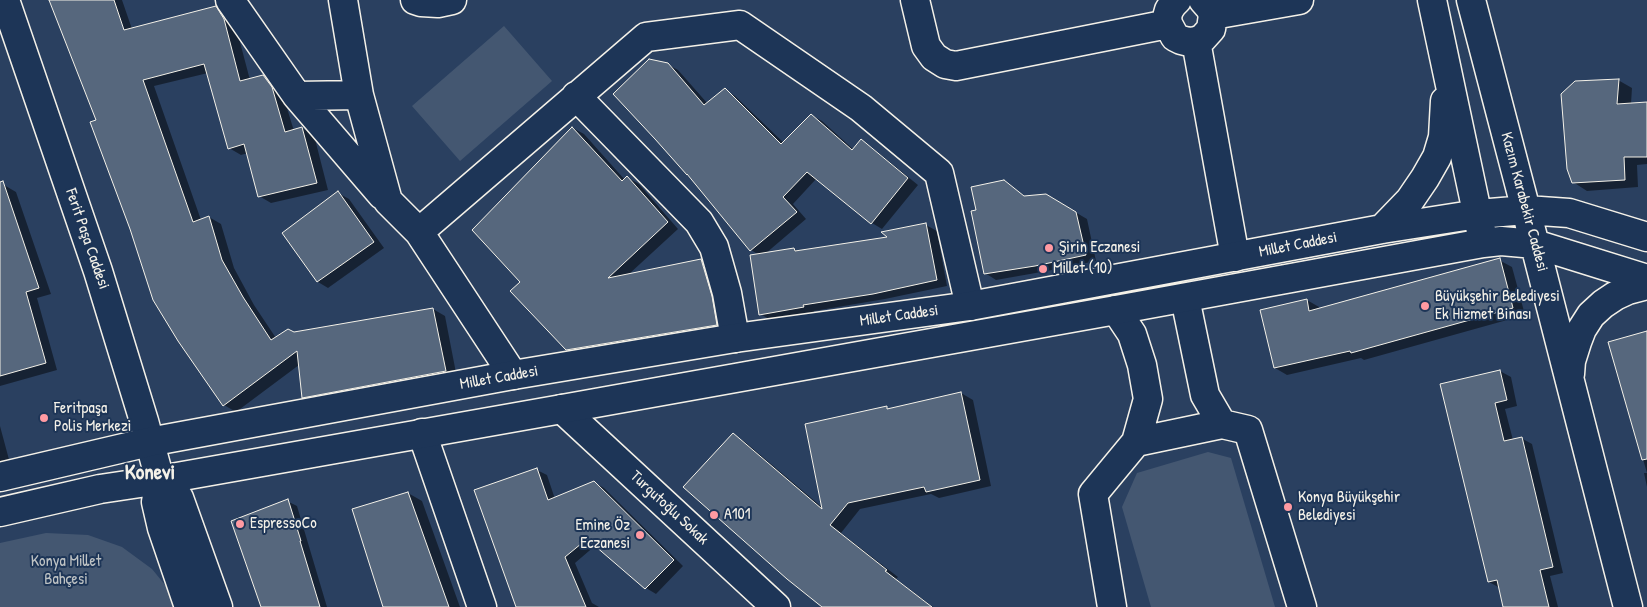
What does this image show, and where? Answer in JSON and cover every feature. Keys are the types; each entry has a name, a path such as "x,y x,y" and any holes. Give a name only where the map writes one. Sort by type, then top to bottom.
{"main road":[{"name":"Ferit Paşa Caddesi","path":"5,0 98,271 160,480 156,502 162,528 189,607"},
{"path":"230,0 297,96 388,201 418,232 513,375"},
{"path":"343,0 359,95 388,201"},
{"path":"415,0 438,3 452,0"},
{"path":"915,0 926,46 934,57 945,64 956,66 1172,12 1175,37 1181,40 1196,42 1202,39 1211,28 1213,22 1208,8 1299,0"},
{"path":"1432,0 1483,243"},
{"name":"Kazım Karabekir Caddesi","path":"1471,0 1628,607"},
{"path":"418,232 646,37 740,25 861,108 939,173 970,306"},
{"path":"1196,42 1235,257"},
{"path":"1382,229 1410,200 1426,178 1437,158 1443,137 1445,114 1444,54"},
{"path":"297,96 359,95"},
{"path":"576,96 699,222 714,247 728,293 735,338"},
{"name":"Millet Caddesi","path":"0,477 149,442 513,375 735,338 970,306 1382,229 1478,214 1526,210 1569,213 1647,237"},
{"name":"Millet Caddesi","path":"0,512 100,489 562,409 1483,243 1535,244 1647,279"},
{"path":"1569,378 1571,361 1577,342 1582,329 1591,315 1615,296 1647,285"},
{"path":"1185,298 1205,395 1222,424"},
{"path":"1112,607 1093,494 1136,442 1148,399 1142,365 1132,334 1116,310"},
{"name":"Turgutoğlu Sokak","path":"562,409 776,607"},
{"path":"1136,442 1222,424 1248,430 1302,607"},
{"path":"422,433 482,607"},
{"path":"160,480 180,498 218,607"}],"green space":[{"path":"504,26 552,81 460,161 412,106"},
{"path":"1208,452 1231,458 1275,607 1151,607 1122,507 1137,473"},
{"name":"Konya Millet Bahçesi","path":"46,533 88,535 122,547 152,569 174,596 177,607 0,607 0,543"}],"building":[{"path":"49,0 114,0 124,30 216,6 224,19 240,81 263,75 272,87 285,132 302,127 317,183 258,197 244,144 228,149 204,64 143,80 193,222 209,216 222,260 271,340 288,329 294,332 433,308 446,371 302,398 297,351 223,406 178,341 153,300 130,229 90,122 96,120"},
{"path":"649,59 668,63 704,105 725,88 781,144 811,114 852,150 861,139 908,178 871,224 807,172 783,197 797,212 750,251 687,174 613,94"},
{"path":"1619,79 1617,104 1647,102 1647,157 1624,157 1625,180 1572,183 1567,169 1561,94 1575,81"},
{"path":"572,127 622,181 627,176 668,222 608,278 701,259 712,296 717,325 566,350 510,291 520,282 472,230"},
{"path":"1004,180 1024,196 1046,194 1076,212 1086,255 984,274 971,211 976,210 971,187"},
{"path":"3,181 39,288 26,292 46,363 0,376 0,182"},
{"path":"338,191 374,242 317,282 282,233"},
{"path":"926,223 937,280 759,315 750,255 794,248 795,251 887,237 881,232"},
{"name":"Büyükşehir Belediyesi Ek Hizmet Binası","path":"1500,258 1513,308 1351,353 1350,351 1274,368 1260,310 1307,299 1309,311"},
{"path":"1647,331 1647,459 1642,460 1608,342"},
{"path":"1500,370 1507,400 1495,403 1504,441 1522,437 1553,567 1540,570 1549,607 1503,607 1497,580 1488,582 1440,384"},
{"path":"961,392 980,480 926,492 924,487 848,503 830,525 932,607 822,607 787,579 683,487 733,433 822,509 805,424 887,406 887,409"},
{"path":"537,468 548,500 594,481 674,560 645,589 587,539 565,557 586,607 516,607 474,490"},
{"path":"408,492 449,607 383,607 352,509"},
{"path":"288,499 320,607 261,607 231,521"}],"place":[{"name":"Şirin Eczanesi","path":"1049,248"},
{"name":"Millet (10)","path":"1043,269"},
{"name":"Büyükşehir Belediyesi Ek Hizmet Binası","path":"1425,306"},
{"name":"Feritpaşa Polis Merkezi","path":"44,418"},
{"name":"Konya Büyükşehir Belediyesi","path":"1288,507"},
{"name":"A101","path":"714,515"},
{"name":"EspressoCo","path":"240,524"},
{"name":"Emine Öz Eczanesi","path":"640,535"}],"district":[{"name":"Konevi","path":"150,473"}]}
